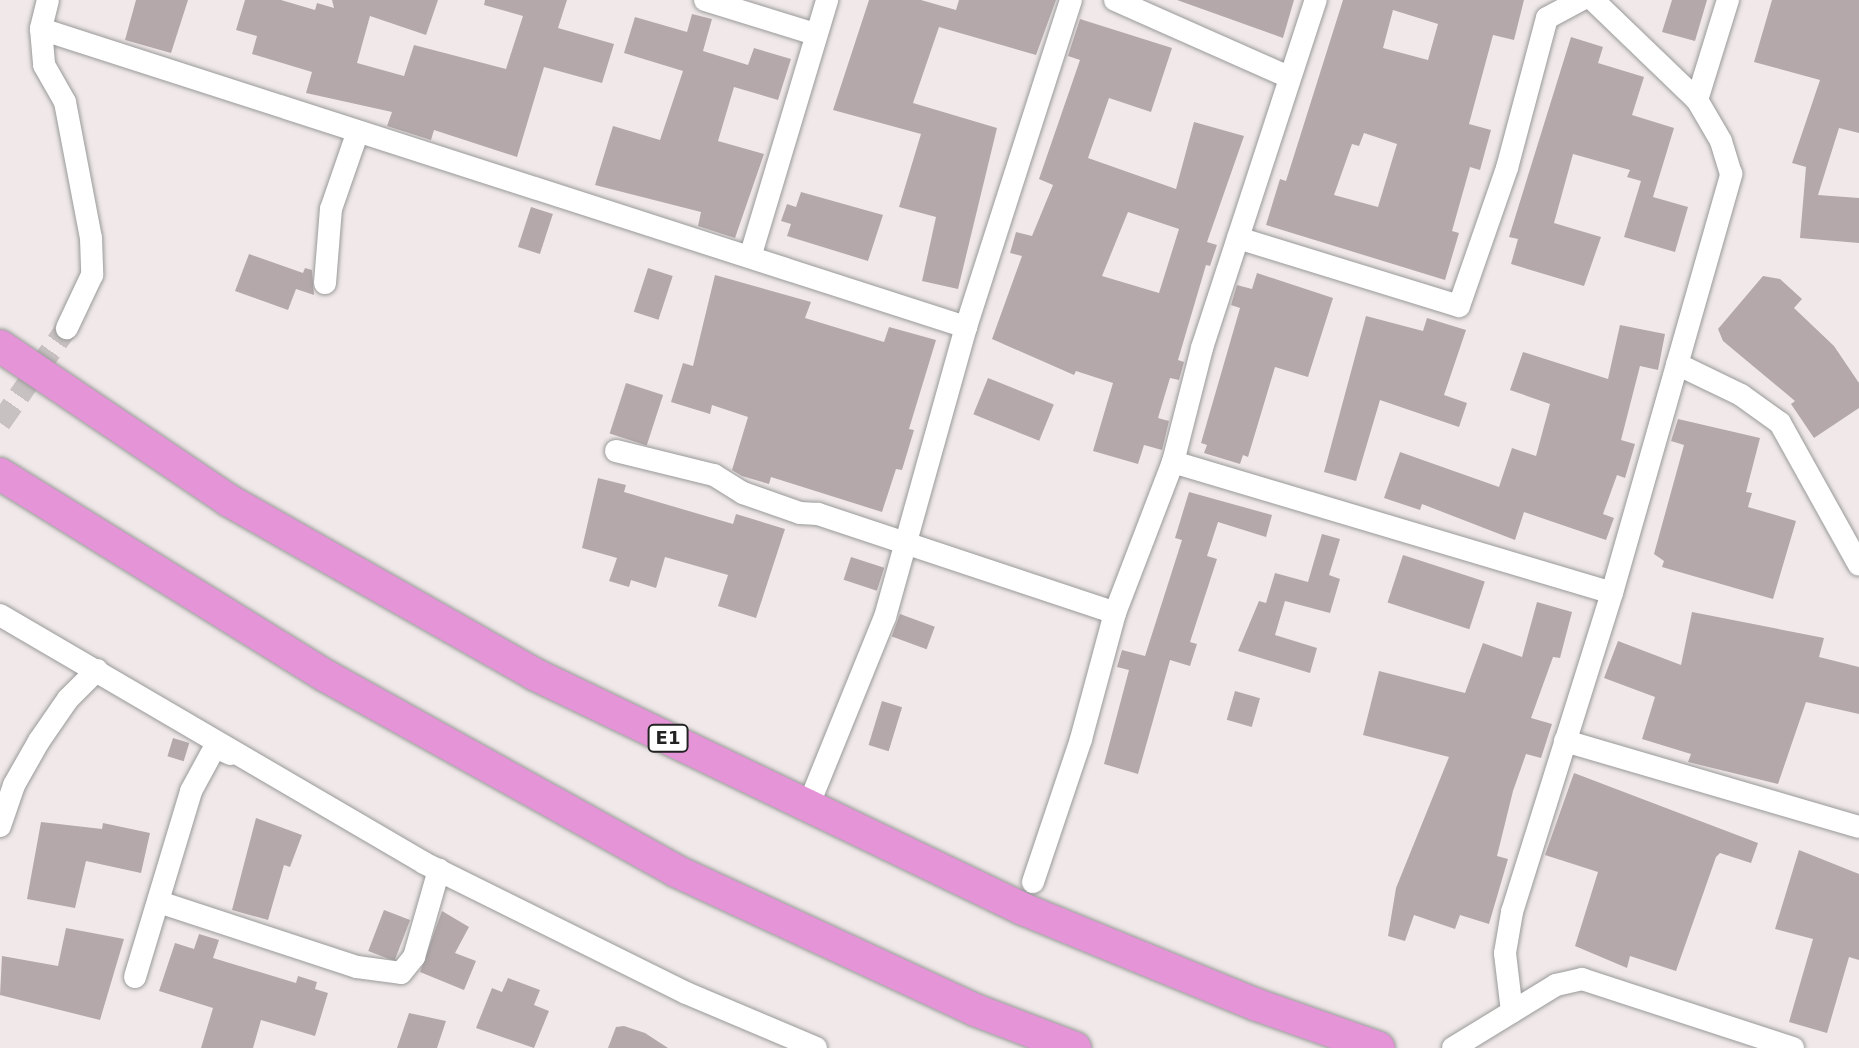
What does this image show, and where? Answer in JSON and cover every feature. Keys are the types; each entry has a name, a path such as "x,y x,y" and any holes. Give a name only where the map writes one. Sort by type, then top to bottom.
{"highway":[{"name":"E1","path":"0,346 228,500 534,674 1023,909 1257,1005 1379,1048"},
{"path":"0,474 326,676 676,871 975,1010 1075,1048"}],"street":[{"path":"48,0 41,29 44,65 68,115 91,238 92,275 67,328"},
{"path":"705,0 815,34"},
{"path":"751,254 827,0"},
{"path":"809,804 885,617 966,327 1071,0"},
{"path":"1115,0 1289,77"},
{"path":"1033,882 1081,739 1115,613 1173,462 1238,238 1316,0"},
{"path":"1238,238 1459,306 1507,168 1547,18 1581,0"},
{"path":"1512,1012 1505,953 1512,912 1612,593 1731,174 1721,141 1697,100 1593,0"},
{"path":"1697,100 1728,0"},
{"path":"41,29 357,134 751,254 966,327"},
{"path":"325,283 331,209 357,134"},
{"path":"1677,364 1741,395 1780,423 1859,565"},
{"path":"616,451 714,475 743,493 1115,613"},
{"path":"1173,462 1612,593"},
{"path":"0,615 439,870 686,993 816,1048"},
{"path":"0,826 14,785 39,741 68,699 97,670"},
{"path":"1565,741 1859,827"},
{"path":"135,977 162,903 191,791 215,747 253,764"},
{"path":"162,903 357,967 401,973 414,957 439,870"},
{"path":"1453,1048 1556,985 1582,979 1793,1048"}],"building":[{"path":"136,0 188,0 171,53 125,40"},
{"path":"245,0 281,0 315,10 317,3 334,8 332,0 438,0 426,35 370,16 357,63 404,76 414,45 506,69 523,16 484,5 485,0 567,0 558,28 614,44 602,83 544,67 517,157 434,130 431,140 387,126 392,112 306,93 312,72 252,54 257,36 236,30"},
{"path":"869,0 921,0 956,10 959,0 1056,0 1036,55 939,27 913,103 997,128 958,289 922,281 936,217 899,207 921,134 833,110"},
{"path":"1177,0 1294,0 1283,38"},
{"path":"1343,0 1524,0 1514,40 1493,35 1469,124 1491,130 1480,170 1470,167 1452,231 1459,233 1445,280 1266,225 1280,179 1286,181","holes":["1393,10 1438,24 1428,60 1383,48","1364,133 1397,144 1378,207 1334,195 1352,144 1359,146"]},
{"path":"1672,0 1707,0 1695,41 1662,32"},
{"path":"1772,0 1859,0 1859,133 1839,128 1818,195 1859,198 1859,243 1800,238 1806,167 1792,163 1820,80 1754,62"},
{"path":"692,14 712,19 703,51 748,65 754,48 791,59 778,100 734,87 718,141 764,154 735,238 698,226 701,212 595,185 613,126 660,140 683,71 624,53 635,17 687,32"},
{"path":"1080,19 1172,48 1151,112 1109,98 1088,158 1176,189 1194,122 1244,136 1207,242 1217,245 1210,266 1206,265 1178,360 1184,362 1179,380 1170,378 1158,418 1169,421 1162,450 1144,445 1138,464 1093,451 1113,383 1076,371 1074,375 992,339 1022,256 1010,253 1016,232 1032,236 1053,185 1039,179 1080,60 1068,56","holes":["1128,212 1179,229 1159,293 1102,276"]},
{"path":"1571,37 1603,47 1598,63 1644,77 1632,115 1674,128 1653,197 1688,207 1675,252 1624,237 1641,181 1627,177 1630,170 1573,154 1554,223 1601,237 1584,286 1511,264 1518,239 1509,237"},
{"path":"801,192 883,215 868,261 787,236 791,224 781,221 787,204 796,207"},
{"path":"531,207 553,214 540,254 518,247"},
{"path":"249,254 303,273 305,268 312,270 314,295 296,289 288,310 235,291"},
{"path":"648,268 673,276 659,320 634,312"},
{"path":"1257,273 1333,298 1308,377 1275,367 1248,457 1243,455 1240,464 1204,453 1207,445 1201,443 1240,308 1231,305 1237,285 1252,289"},
{"path":"715,275 811,302 805,318 884,342 889,327 936,340 909,429 914,430 902,470 896,469 882,512 771,477 769,484 742,476 732,470 748,417 712,405 710,414 671,402 683,363 693,366"},
{"path":"1763,276 1780,279 1802,299 1794,308 1834,346 1859,383 1859,408 1814,438 1791,404 1795,401 1723,341 1718,329"},
{"path":"1366,316 1423,331 1427,318 1466,330 1444,395 1467,403 1459,427 1380,400 1356,481 1324,472"},
{"path":"1620,325 1665,334 1658,370 1640,366 1621,440 1635,444 1625,478 1617,475 1603,514 1614,518 1606,540 1524,512 1515,540 1422,504 1420,510 1384,498 1400,452 1499,487 1512,448 1536,456 1550,404 1510,390 1523,352 1608,379"},
{"path":"988,378 1054,405 1039,441 973,414"},
{"path":"626,383 663,395 647,445 610,433"},
{"path":"1678,419 1760,438 1746,492 1752,493 1748,507 1796,521 1773,599 1662,567 1664,561 1654,554 1684,445 1671,441"},
{"path":"598,478 626,485 624,492 733,524 736,514 785,529 756,618 718,606 728,575 665,557 656,588 631,580 629,587 609,581 617,558 582,548"},
{"path":"1189,492 1272,515 1266,537 1218,522 1207,556 1217,559 1190,642 1197,644 1190,666 1170,660 1138,774 1104,764 1129,670 1117,667 1122,650 1145,656 1182,540 1175,538"},
{"path":"1322,534 1340,539 1329,575 1340,579 1330,613 1285,601 1275,635 1317,648 1310,673 1238,651 1259,601 1266,603 1275,573 1308,582"},
{"path":"1403,555 1485,582 1469,629 1388,603"},
{"path":"851,557 884,568 877,591 844,580"},
{"path":"1537,602 1572,612 1560,658 1553,657 1531,718 1552,724 1541,758 1526,754 1513,791 1497,856 1508,859 1489,924 1460,915 1455,929 1414,915 1405,941 1388,936 1396,888 1449,757 1363,735 1379,671 1465,693 1483,643 1522,657"},
{"path":"1692,612 1824,638 1819,657 1859,667 1859,714 1806,702 1778,784 1688,762 1691,754 1642,739 1655,697 1604,678 1618,641 1681,665"},
{"path":"900,614 935,627 927,649 892,637"},
{"path":"1235,691 1260,698 1252,727 1227,720"},
{"path":"882,701 902,707 889,751 869,745"},
{"path":"173,738 189,743 184,761 167,756"},
{"path":"1574,773 1758,843 1751,863 1720,853 1716,857 1676,971 1630,956 1627,968 1575,946 1598,872 1545,855"},
{"path":"256,818 302,835 290,867 284,865 268,920 232,910"},
{"path":"41,822 102,829 103,823 150,833 141,873 86,861 75,908 27,899"},
{"path":"1799,850 1859,874 1859,960 1849,957 1827,1033 1789,1022 1813,939 1775,929"},
{"path":"384,910 410,920 394,961 368,951"},
{"path":"442,911 469,927 455,953 476,961 464,990 420,972"},
{"path":"66,928 124,939 100,1020 0,995 2,956 58,966"},
{"path":"199,934 219,940 213,958 296,983 298,976 317,982 315,989 328,993 315,1036 261,1020 253,1048 201,1048 213,1008 159,991 175,943 194,949"},
{"path":"508,978 540,990 534,1005 549,1011 534,1048 476,1028 492,988 502,992"},
{"path":"409,1013 446,1021 437,1048 397,1048"},
{"path":"624,1026 645,1033 668,1048 608,1048 616,1027"}],"tunnel":[{"path":"0,423 67,328"}]}
